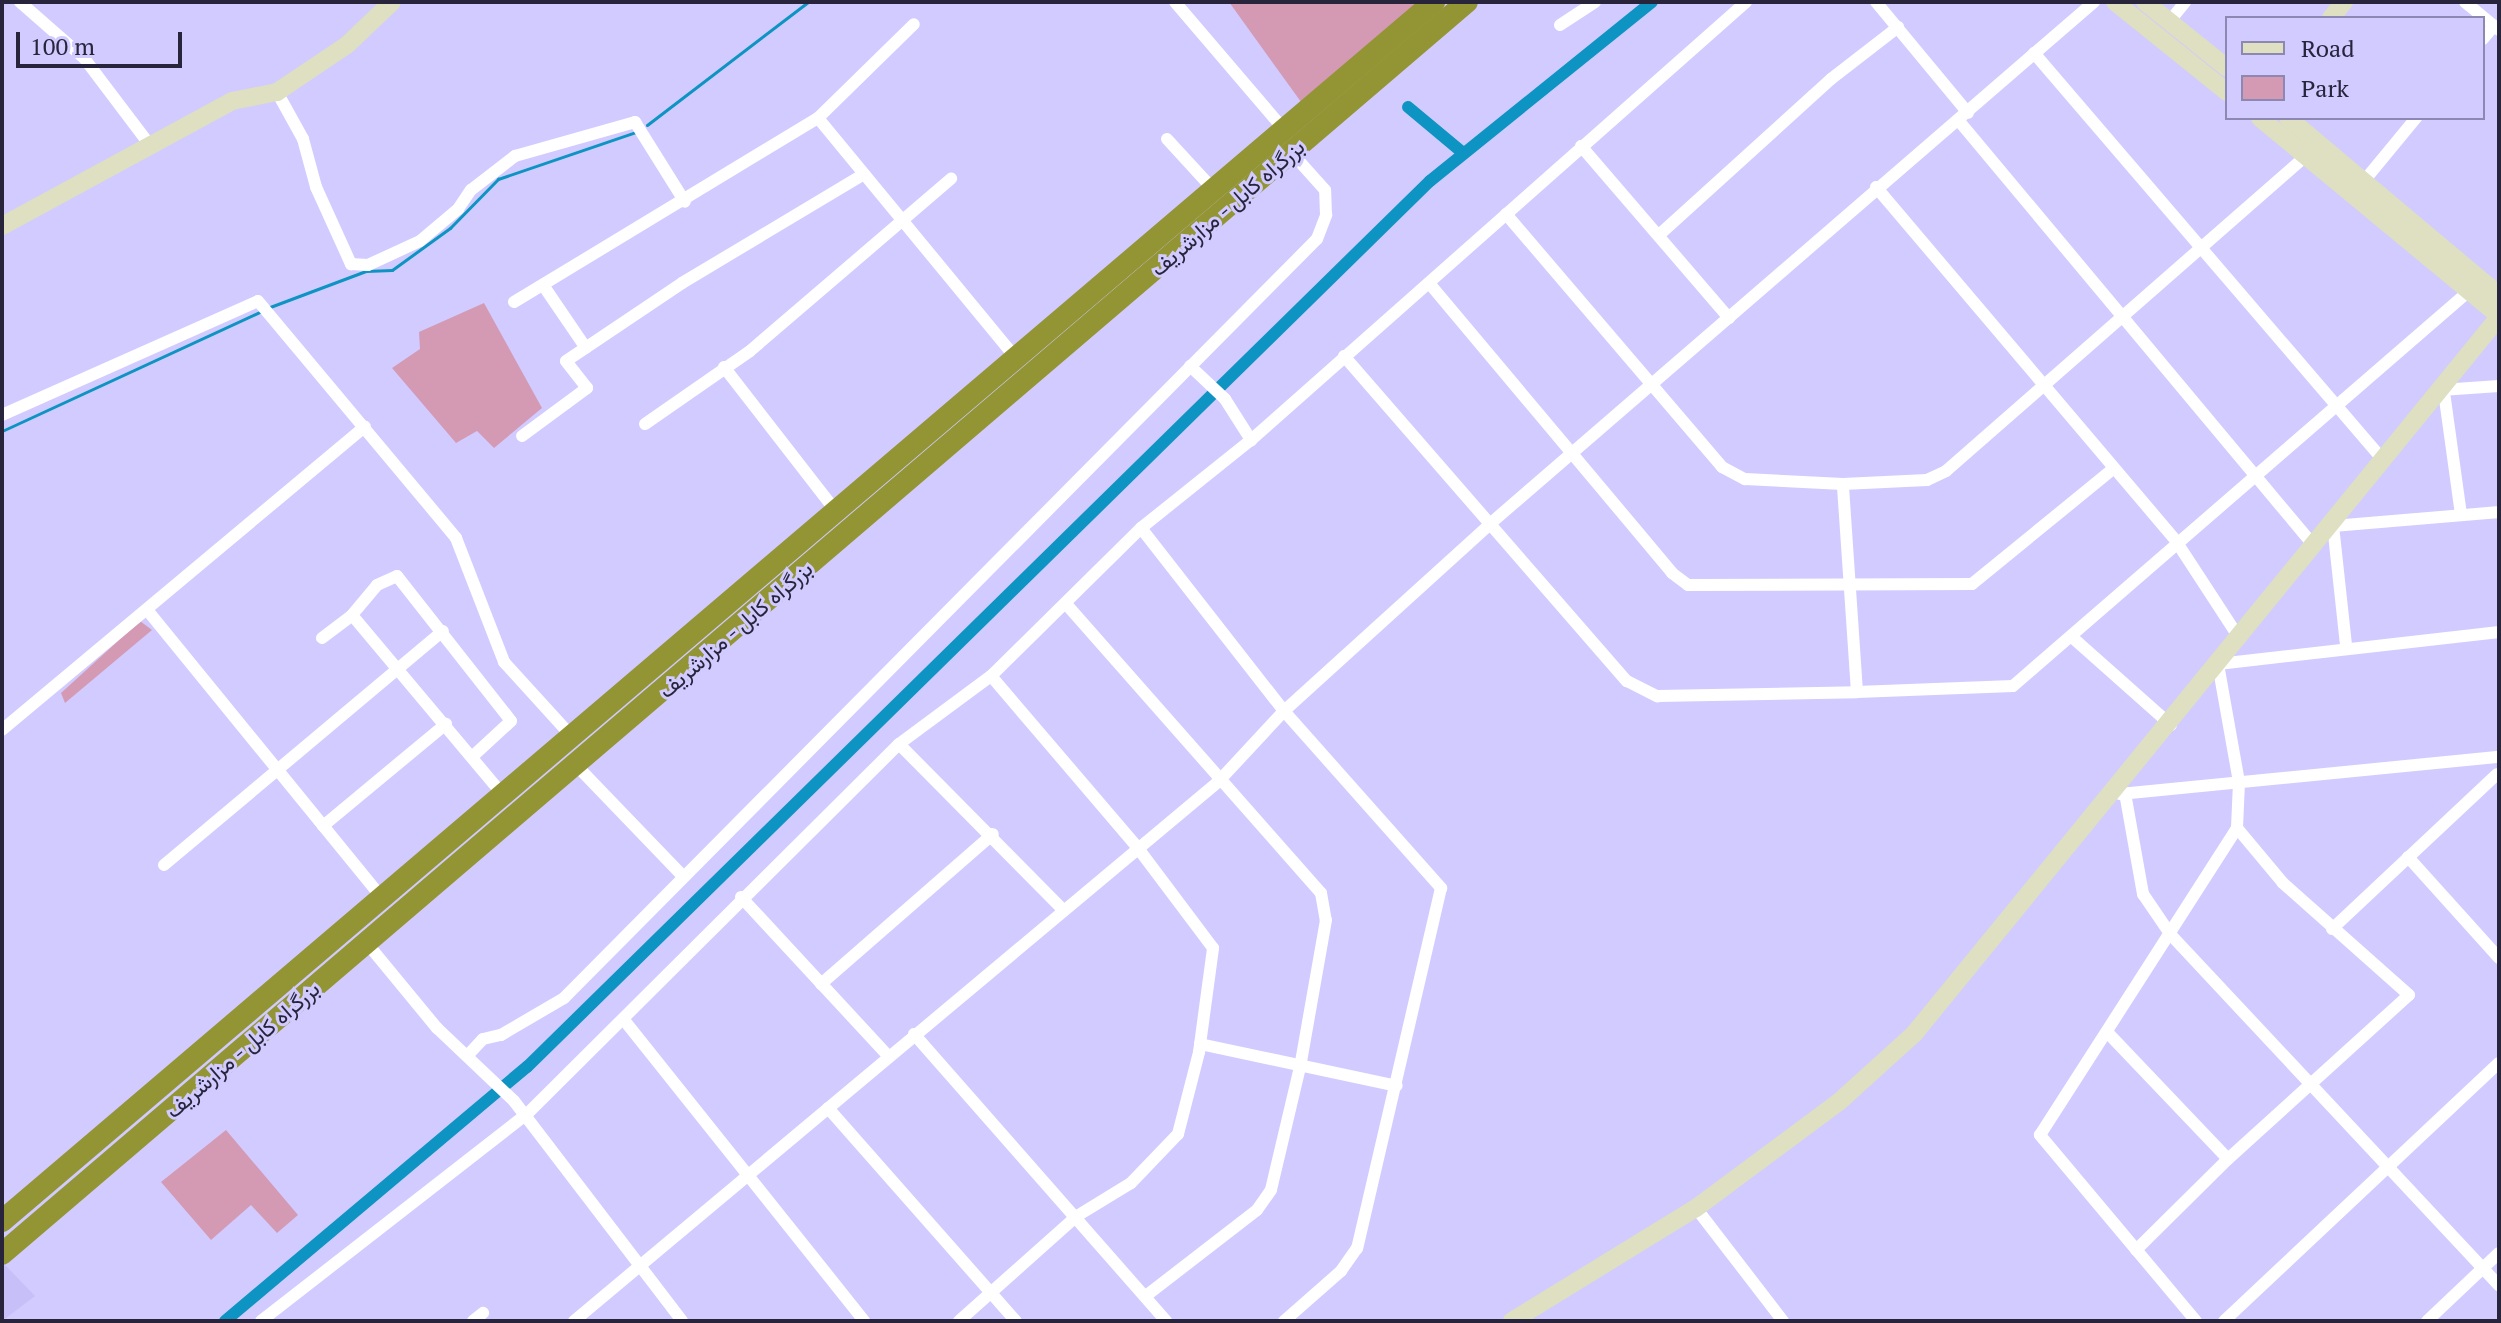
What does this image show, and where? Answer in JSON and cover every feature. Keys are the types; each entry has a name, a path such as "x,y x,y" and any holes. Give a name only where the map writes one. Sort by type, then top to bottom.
{"highway":[{"name":"بزرگراه کابل - مزارشریف","path":"2,1221 1434,2"},
{"name":"بزرگراه کابل - مزارشریف","path":"2,1254 1467,2"}],"main road":[{"path":"2,226 232,101 277,92 347,45 392,2"},
{"path":"2115,2 2225,90"},
{"path":"2145,2 2225,66"},
{"path":"1512,1321 1696,1208 1840,1101 1914,1034 2120,794 2218,664 2333,526 2499,317 2263,120"},
{"path":"2290,120 2499,295"}],"street":[{"path":"20,2 84,58 149,144"},
{"path":"468,1055 483,1039 501,1035 564,998 1317,239 1326,215 1325,190 1291,153 1286,126 1175,2"},
{"path":"1560,25 1595,2"},
{"path":"261,1321 526,1115 624,1020 741,897 899,744 991,676 1067,605 1141,528 1251,440 1746,2"},
{"path":"1876,2 2123,315 2315,547"},
{"path":"574,1321 1218,782 1284,711 1491,523 1876,187 1964,117 2094,2"},
{"path":"2169,22 2185,2"},
{"path":"2465,2 2482,16"},
{"path":"514,302 685,202 818,118 914,24"},
{"path":"1659,235 1831,79 1898,27"},
{"path":"2034,53 2384,461"},
{"path":"277,92 303,139 316,187 351,264 368,265 420,241 458,209 471,190 515,156 635,122 685,202"},
{"path":"818,118 1015,357"},
{"path":"2364,181 2414,120"},
{"path":"1167,139 1212,188"},
{"path":"1581,146 1729,318"},
{"path":"1506,214 1722,467 1745,479 1843,484 1927,480 1946,471 2307,155"},
{"path":"522,436 587,388 566,361 682,283 864,174"},
{"path":"645,424 750,351 951,179"},
{"path":"1876,187 2176,541 2240,639"},
{"path":"1429,283 1688,585 1850,588 1972,584 2113,469"},
{"path":"543,285 586,348"},
{"path":"1344,356 1627,681 1657,696 2013,686 2073,638 2176,541 2469,291"},
{"path":"2,415 258,301 271,321 365,427 456,538 504,662 572,736 582,760 683,876"},
{"path":"1190,366 1225,399 1251,440"},
{"path":"724,367 835,510"},
{"path":"2461,515 2442,391 2499,386"},
{"path":"2,730 365,427"},
{"path":"1843,484 1857,692"},
{"path":"2346,645 2333,526 2499,512"},
{"path":"1141,528 1284,711 1441,888 1357,1248 1341,1271 1284,1321"},
{"path":"322,638 352,615 377,585 397,576 511,721 472,757"},
{"path":"1067,605 1218,782 1321,893 1326,920 1300,1067 1271,1190 1257,1210 1147,1295"},
{"path":"148,611 382,898"},
{"path":"352,615 502,794"},
{"path":"164,865 443,631"},
{"path":"2196,1321 2040,1135 2237,828 2239,782 2218,664 2346,645 2499,632"},
{"path":"2073,638 2171,725"},
{"path":"959,1321 1077,1216 1131,1183 1178,1134 1200,1044 1213,948 1138,848 991,676"},
{"path":"323,826 446,724"},
{"path":"899,744 993,834 1063,910"},
{"path":"2499,757 2120,794 2143,894 2171,935 2499,1286"},
{"path":"2332,929 2498,776 2483,759"},
{"path":"2136,1250 2228,1159 2312,1087 2409,995 2283,883 2237,828"},
{"path":"821,984 993,834"},
{"path":"2408,857 2499,958"},
{"path":"741,897 888,1056"},
{"path":"366,942 437,1028 485,1070 526,1115 682,1321"},
{"path":"624,1020 864,1321"},
{"path":"2107,1032 2228,1159"},
{"path":"914,1034 1147,1295 1166,1321"},
{"path":"1200,1044 1397,1086"},
{"path":"2224,1321 2499,1063"},
{"path":"828,1108 1016,1321"},
{"path":"1696,1208 1780,1320"},
{"path":"2427,1321 2499,1253"}],"shaded area":[{"path":"5,1265 35,1296 2,1321 2,1268"}],"green space":[{"path":"1229,2 1434,2 1309,113"},
{"path":"484,303 542,408 494,448 477,431 456,443 392,368 420,349 419,332"},
{"path":"140,621 152,630 65,703 61,693"},
{"path":"226,1130 298,1215 277,1233 251,1205 211,1240 161,1182"}],"waterway":[{"path":"647,125 808,2"},
{"path":"225,1321 527,1067 1430,181 1652,2"},
{"path":"1408,107 1463,153"},
{"path":"270,307 366,271 392,270 450,228 498,179 636,132"},
{"path":"2,431 260,312"}]}
